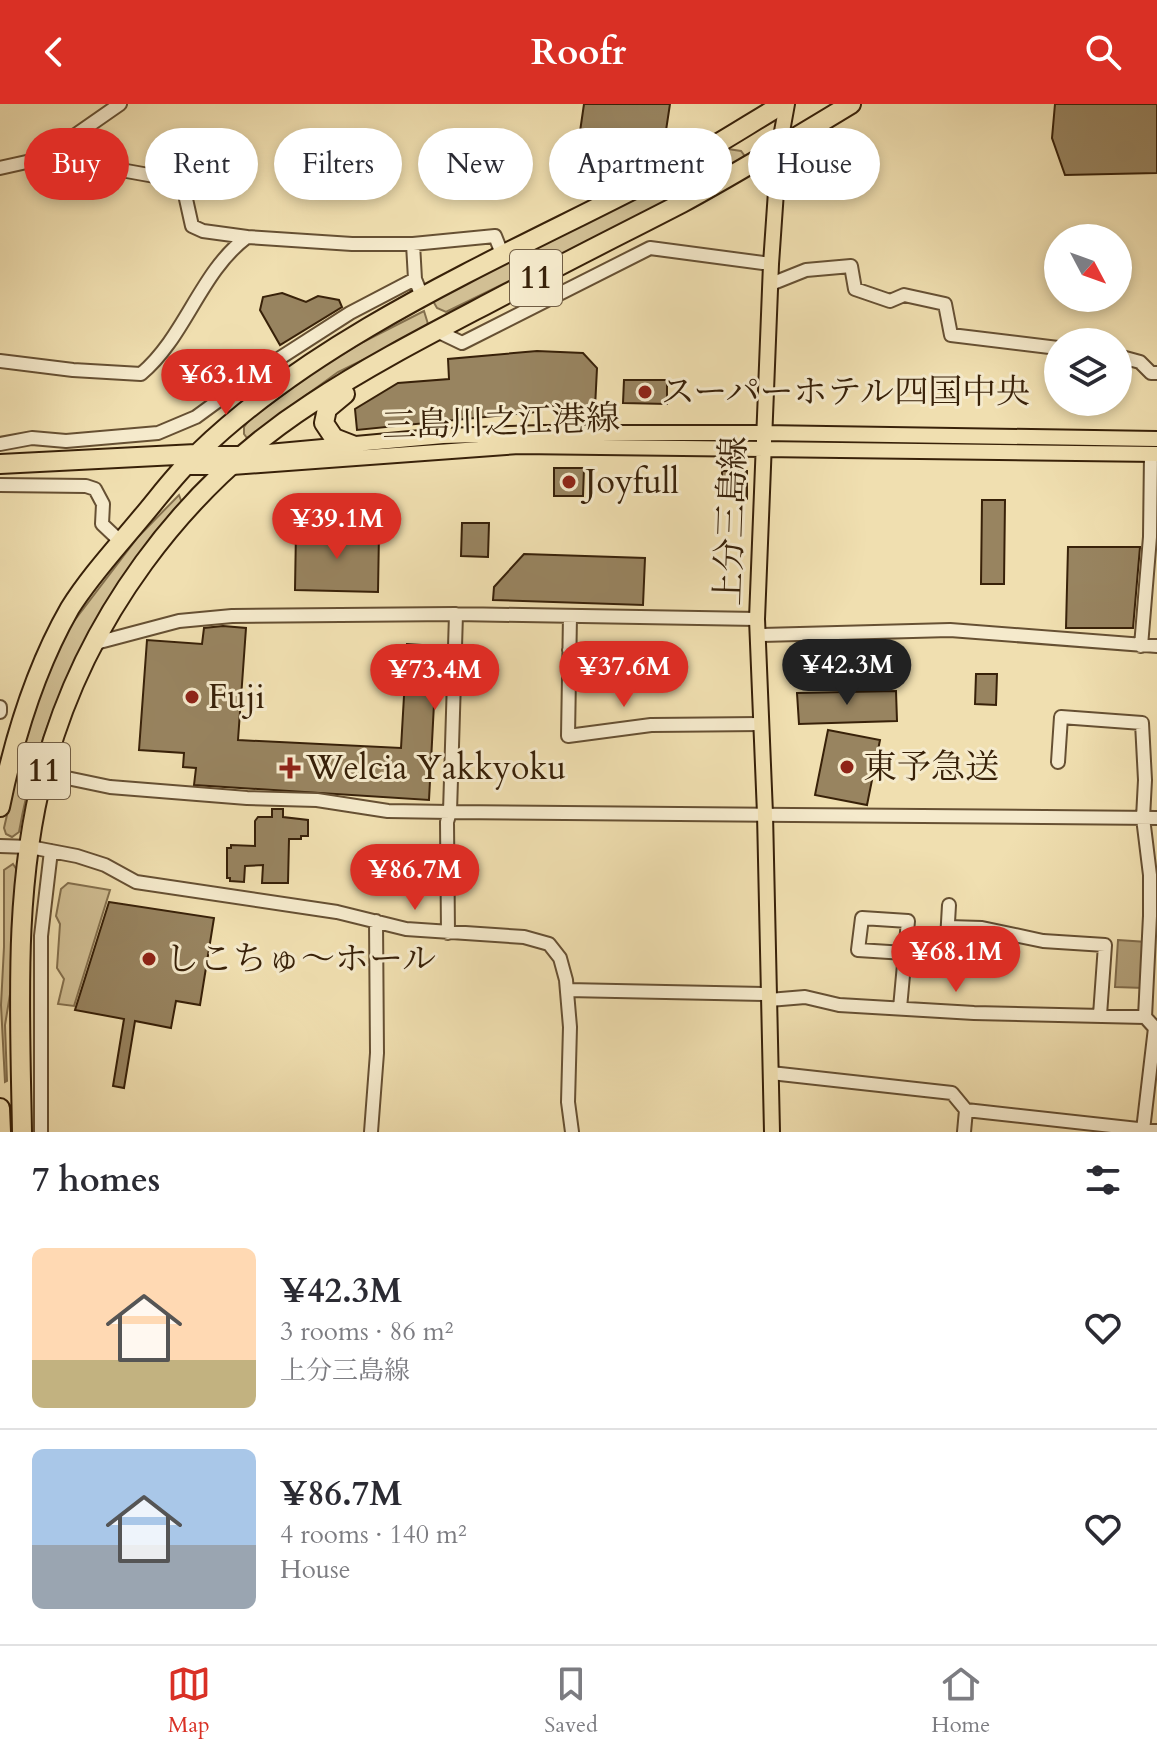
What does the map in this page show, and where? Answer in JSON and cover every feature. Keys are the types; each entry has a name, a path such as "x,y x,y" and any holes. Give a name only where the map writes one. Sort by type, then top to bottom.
{"highway":[{"name":"11","path":"0,807 21,722 41,667 70,609 89,580 190,460 255,404 306,367 423,299 676,167 785,104"},
{"name":"11","path":"812,128 851,104"},
{"name":"11","path":"22,1132 18,1007 24,894 43,773 68,698 92,644 144,562 200,496 239,460 310,404 437,331 748,165"},
{"path":"352,445 334,438 327,430 324,416 327,409 437,331"},
{"path":"0,466 190,460"},
{"path":"0,1108 1,1132"}],"main road":[{"name":"上分三島線","path":"782,128 785,104"},
{"name":"上分三島線","path":"772,1132 757,619 775,200"},
{"name":"三島川之江港線","path":"239,460 443,436 530,433 1154,454"},
{"name":"三島川之江港線","path":"190,460 519,446 763,440 1157,439"}],"street":[{"path":"86,128 120,104"},
{"path":"0,168 24,163"},
{"path":"129,171 182,181 192,226 203,231 352,244 413,244 495,236 503,256"},
{"path":"0,361 141,374 172,339 229,251 247,237"},
{"path":"413,244 415,279 423,299"},
{"path":"437,331 462,343 650,248 771,264"},
{"path":"771,284 806,270 851,266 855,289 890,301 904,295 945,304 951,335 1044,346"},
{"path":"0,444 32,438 66,441 158,433 196,417 252,376 350,313 415,279"},
{"path":"1132,360 1140,362 1151,373 1157,373"},
{"path":"1141,646 1154,537 1154,454"},
{"path":"0,485 86,486 95,489 103,504 102,524 121,542"},
{"path":"92,644 179,621 232,616 456,614 757,619"},
{"path":"448,933 447,822 450,812 456,614"},
{"path":"570,616 568,736 651,725 761,724"},
{"path":"758,635 950,630 1157,646"},
{"path":"569,650 595,651"},
{"path":"1058,762 1061,717 1142,723 1143,818 1150,902 1145,1017 1155,1028 1143,1130"},
{"path":"43,773 110,787 317,800 388,811 1157,818"},
{"path":"0,846 30,847 105,865 136,882 337,912 406,929 524,937 549,944 560,958 567,990 570,1027 568,1102 572,1132"},
{"path":"41,1132 41,936 51,851"},
{"path":"946,957 949,905"},
{"path":"900,1008 908,921 862,918 858,950 905,953"},
{"path":"371,1132 377,1053 376,921"},
{"path":"948,927 982,928 1043,941 1105,945 1100,1015"},
{"path":"567,990 805,997 839,1005 1014,1015 1145,1017"},
{"path":"771,1073 952,1093 966,1110 1157,1131"},
{"path":"964,1132 966,1110"}],"shaded area":[{"path":"732,150 741,151 743,161 732,167"},
{"path":"629,200 670,200 446,312 437,308 433,301"},
{"path":"424,311 428,324 338,372 247,438 244,434 244,427 250,419 324,365"},
{"path":"179,495 182,503 115,589 78,655 36,761 19,832 12,837 6,834 4,828 27,728 46,677 71,625 138,537"},
{"path":"13,864 19,873 12,982 5,1025 5,1082 1,1005 4,870"},
{"path":"68,883 110,890 74,1006 58,1004 64,979 57,968 60,924 56,916 61,889"},
{"path":"1118,940 1147,942 1144,988 1115,987"}],"building":[{"path":"584,104 670,104 666,128 581,128"},
{"path":"1055,104 1157,104 1157,173 1065,175 1052,138"},
{"path":"282,293 306,302 318,296 339,300 342,307 280,345 260,310 263,297"},
{"path":"537,351 583,353 597,368 595,408 536,405 536,412 357,430 355,409 398,383 449,379 448,359"},
{"name":"スーパーホテル四国中央","path":"624,380 667,380 667,404 623,403"},
{"name":"Joyfull","path":"554,468 584,468 583,496 554,496"},
{"path":"722,471 747,471 747,499 722,499"},
{"path":"982,500 1005,500 1004,584 981,584"},
{"path":"462,523 489,523 488,557 461,556"},
{"path":"296,530 379,532 378,592 295,590"},
{"path":"1068,547 1140,547 1133,628 1066,628"},
{"path":"524,554 645,558 643,605 493,600 494,587"},
{"path":"204,628 246,628 238,740 401,748 407,644 437,646 429,800 194,785 196,768 183,767 184,753 139,750 147,640 202,644"},
{"path":"976,674 997,674 996,705 975,704"},
{"path":"896,691 897,721 799,724 797,693"},
{"name":"東予急送","path":"828,730 880,740 867,805 815,795"},
{"path":"272,809 283,809 283,817 308,820 308,836 289,839 288,883 262,883 263,865 245,866 244,882 230,881 227,878 227,848 231,845 255,846 255,821 258,817 272,817"},
{"name":"しこちゅ～ホール","path":"109,902 214,918 200,1005 176,1001 171,1028 135,1021 124,1088 113,1086 124,1019 75,1010"}],"place":[{"name":"スーパーホテル四国中央","path":"645,392"},
{"name":"Joyfull","path":"569,482"},
{"name":"Fuji","path":"192,697"},
{"name":"東予急送","path":"847,767"},
{"name":"Welcia Yakkyoku","path":"290,768"},
{"name":"しこちゅ～ホール","path":"149,959"}]}
